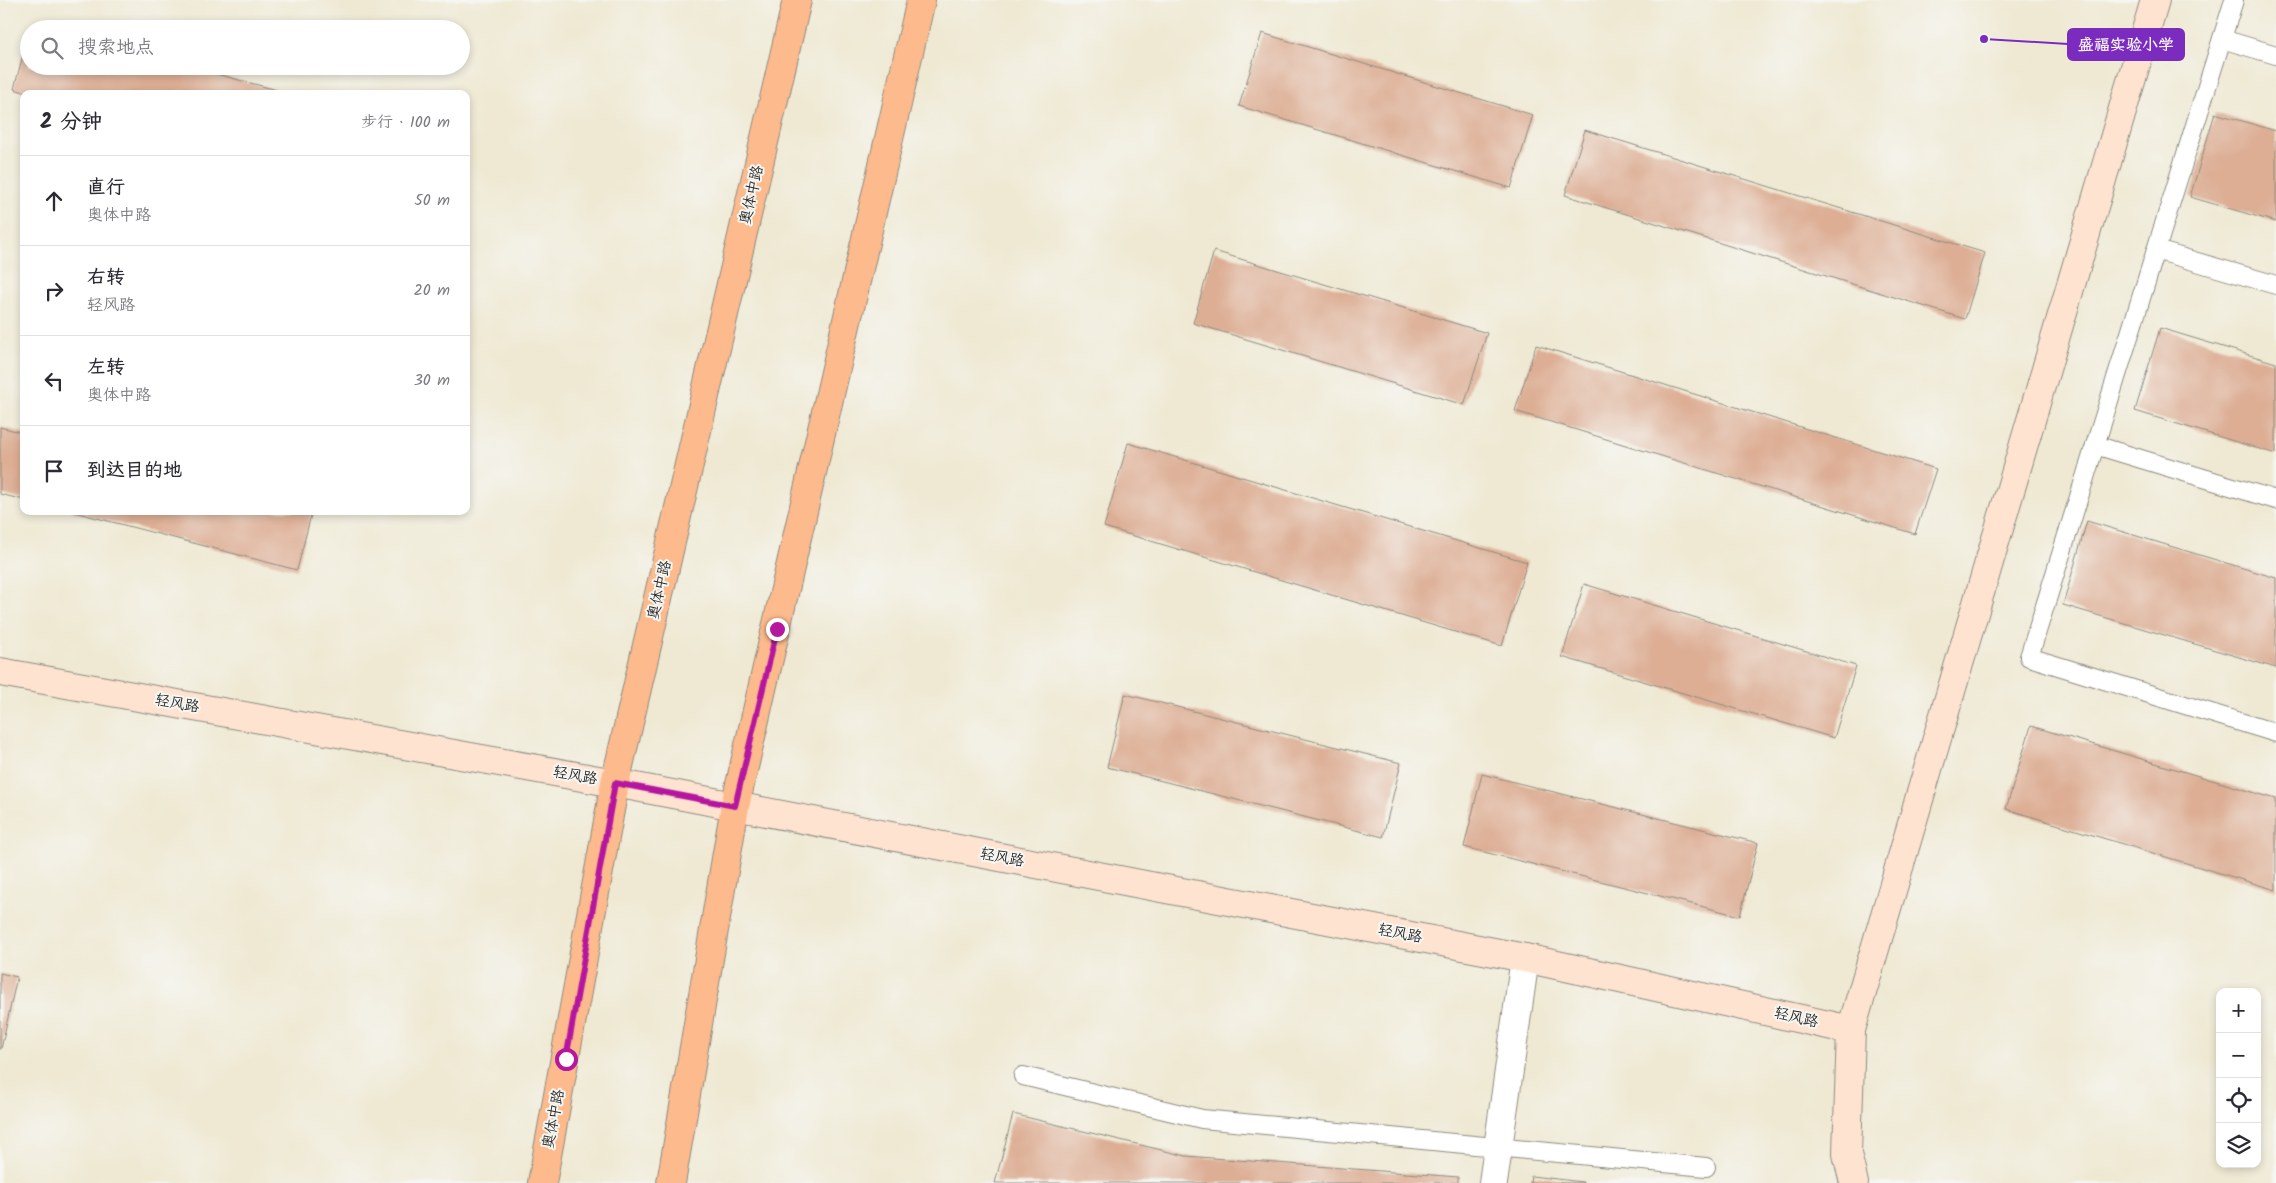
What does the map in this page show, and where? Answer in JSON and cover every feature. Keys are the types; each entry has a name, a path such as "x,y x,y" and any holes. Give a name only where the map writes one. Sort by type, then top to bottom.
{"main road":[{"name":"奥体中路","path":"542,1183 615,783 797,0"},
{"path":"672,1183 735,806 921,0"}],"street":[{"path":"1854,1183 1847,1154 1851,1030 2155,0"},
{"name":"轻风路","path":"0,672 615,783 1525,958 1851,1030"},
{"path":"1493,1183 1525,958"}],"lane":[{"path":"2234,0 2030,657 2276,733"},
{"path":"2222,39 2276,55"},
{"path":"2156,250 2276,285"},
{"path":"2095,445 2276,500"},
{"path":"1022,1076 1202,1119 1706,1166"}],"building":[{"path":"1262,33 1533,115 1511,188 1239,106"},
{"path":"20,66 20,75 220,75 277,90 20,91 14,89"},
{"path":"2215,113 2276,131 2276,222 2190,197"},
{"path":"1585,130 1985,253 1965,319 1565,195"},
{"path":"1214,251 1487,333 1464,405 1193,323"},
{"path":"2160,328 2276,363 2276,454 2135,411"},
{"path":"1536,345 1936,469 1915,534 1515,411"},
{"path":"0,427 20,432 20,499 0,494"},
{"path":"1128,443 1527,562 1502,646 1104,527"},
{"path":"85,515 311,515 297,570"},
{"path":"2087,521 2276,578 2276,668 2063,605"},
{"path":"1584,584 1856,666 1834,738 1562,657"},
{"path":"1125,694 1401,763 1383,837 1107,767"},
{"path":"2031,726 2276,799 2276,890 2006,809"},
{"path":"1482,774 1758,843 1740,916 1464,847"},
{"path":"0,973 17,977 1,1049 0,1049"},
{"path":"1013,1114 1186,1156 1458,1177 1458,1183 995,1183"},
{"path":"1531,1176 1583,1182 1583,1183 1530,1183"}],"place":[{"name":"盛福实验小学","path":"1984,39"}],"route":[{"path":"566,1059 615,783 735,806 777,629"}]}
